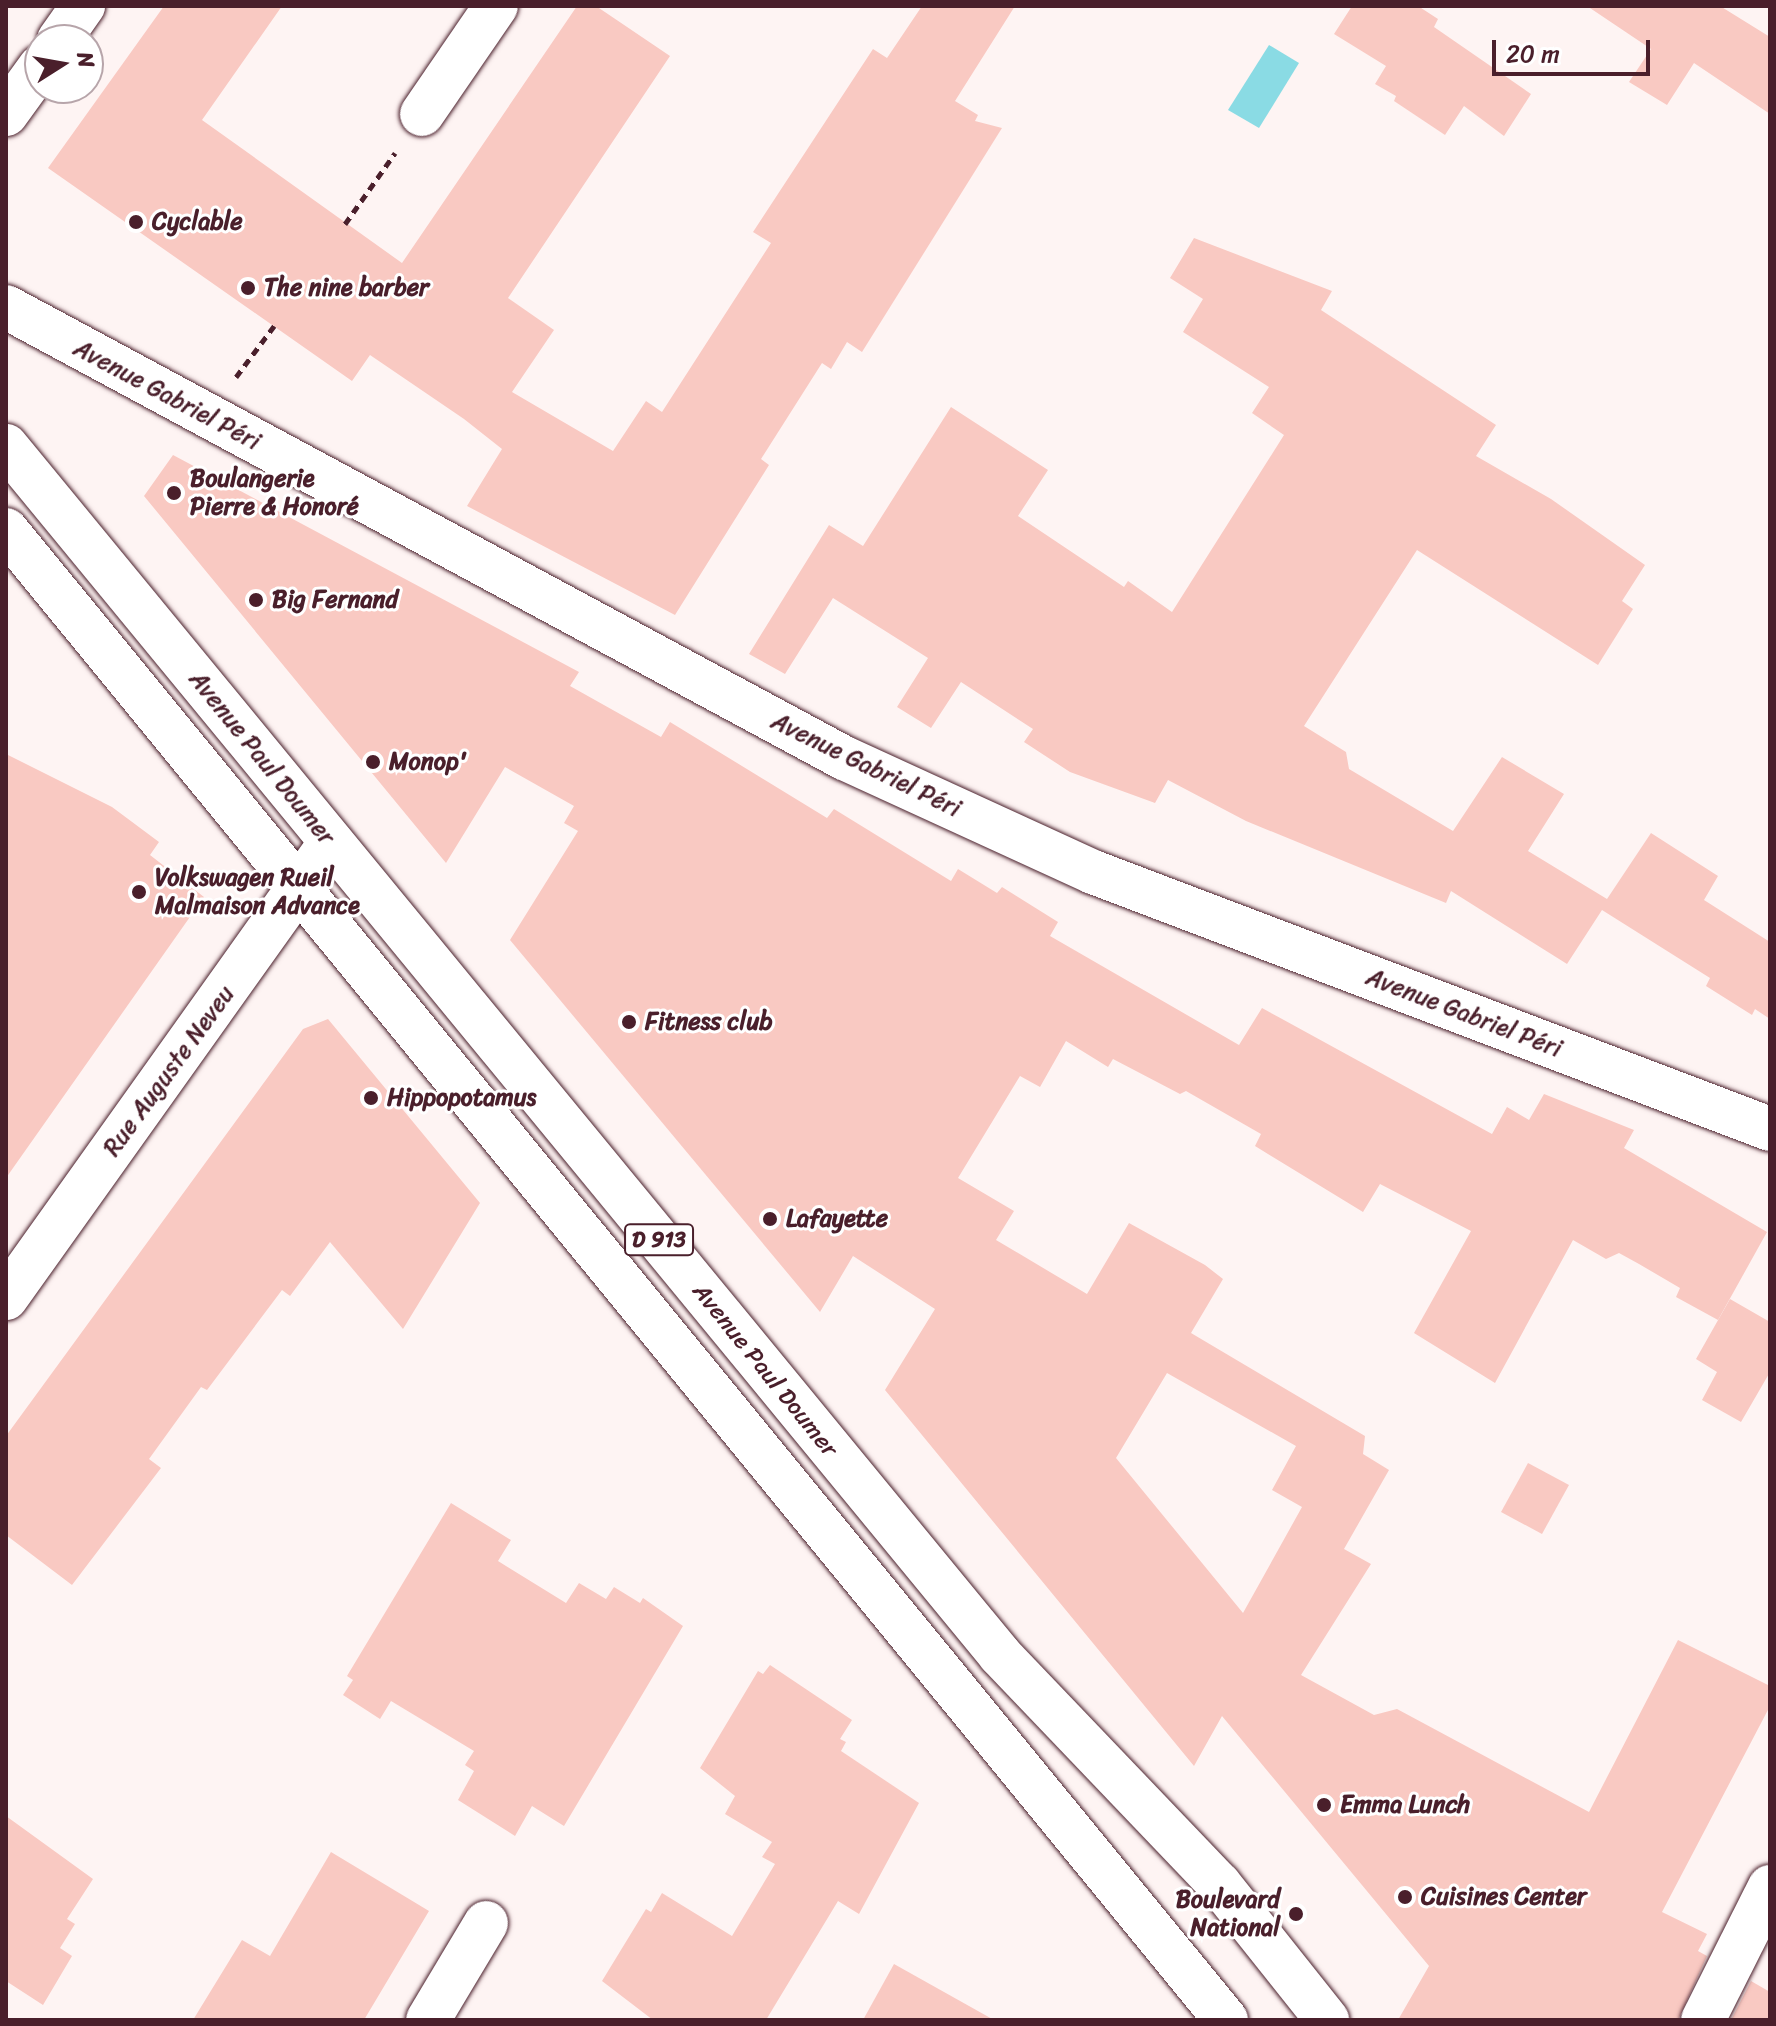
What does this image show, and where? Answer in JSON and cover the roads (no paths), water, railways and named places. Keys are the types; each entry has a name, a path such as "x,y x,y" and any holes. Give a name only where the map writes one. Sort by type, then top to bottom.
{"main road":[{"path":"70,24 83,6"},
{"path":"422,114 496,6"},
{"path":"6,114 24,89"},
{"name":"Avenue Gabriel Péri","path":"6,307 844,758 1080,866 1770,1129"},
{"name":"Avenue Paul Doumer","path":"6,446 1000,1655 1219,1884 1327,2020"},
{"name":"D 913","path":"6,530 1226,2020"},
{"name":"Rue Auguste Neveu","path":"6,1298 331,842"},
{"path":"1703,2020 1770,1887"},
{"path":"428,2020 486,1923"}],"water":[{"path":"1269,45 1299,63 1259,128 1228,110"}],"place":[{"name":"Cyclable","path":"136,222"},
{"name":"The nine barber","path":"248,288"},
{"name":"Boulangerie Pierre & Honoré","path":"174,493"},
{"name":"Big Fernand","path":"256,600"},
{"name":"Monop'","path":"373,762"},
{"name":"Volkswagen Rueil Malmaison Advance","path":"139,892"},
{"name":"Fitness club","path":"629,1022"},
{"name":"Hippopotamus","path":"371,1098"},
{"name":"Lafayette","path":"770,1219"},
{"name":"Emma Lunch","path":"1324,1805"},
{"name":"Cuisines Center","path":"1405,1897"},
{"name":"Boulevard National","path":"1296,1914"}]}
